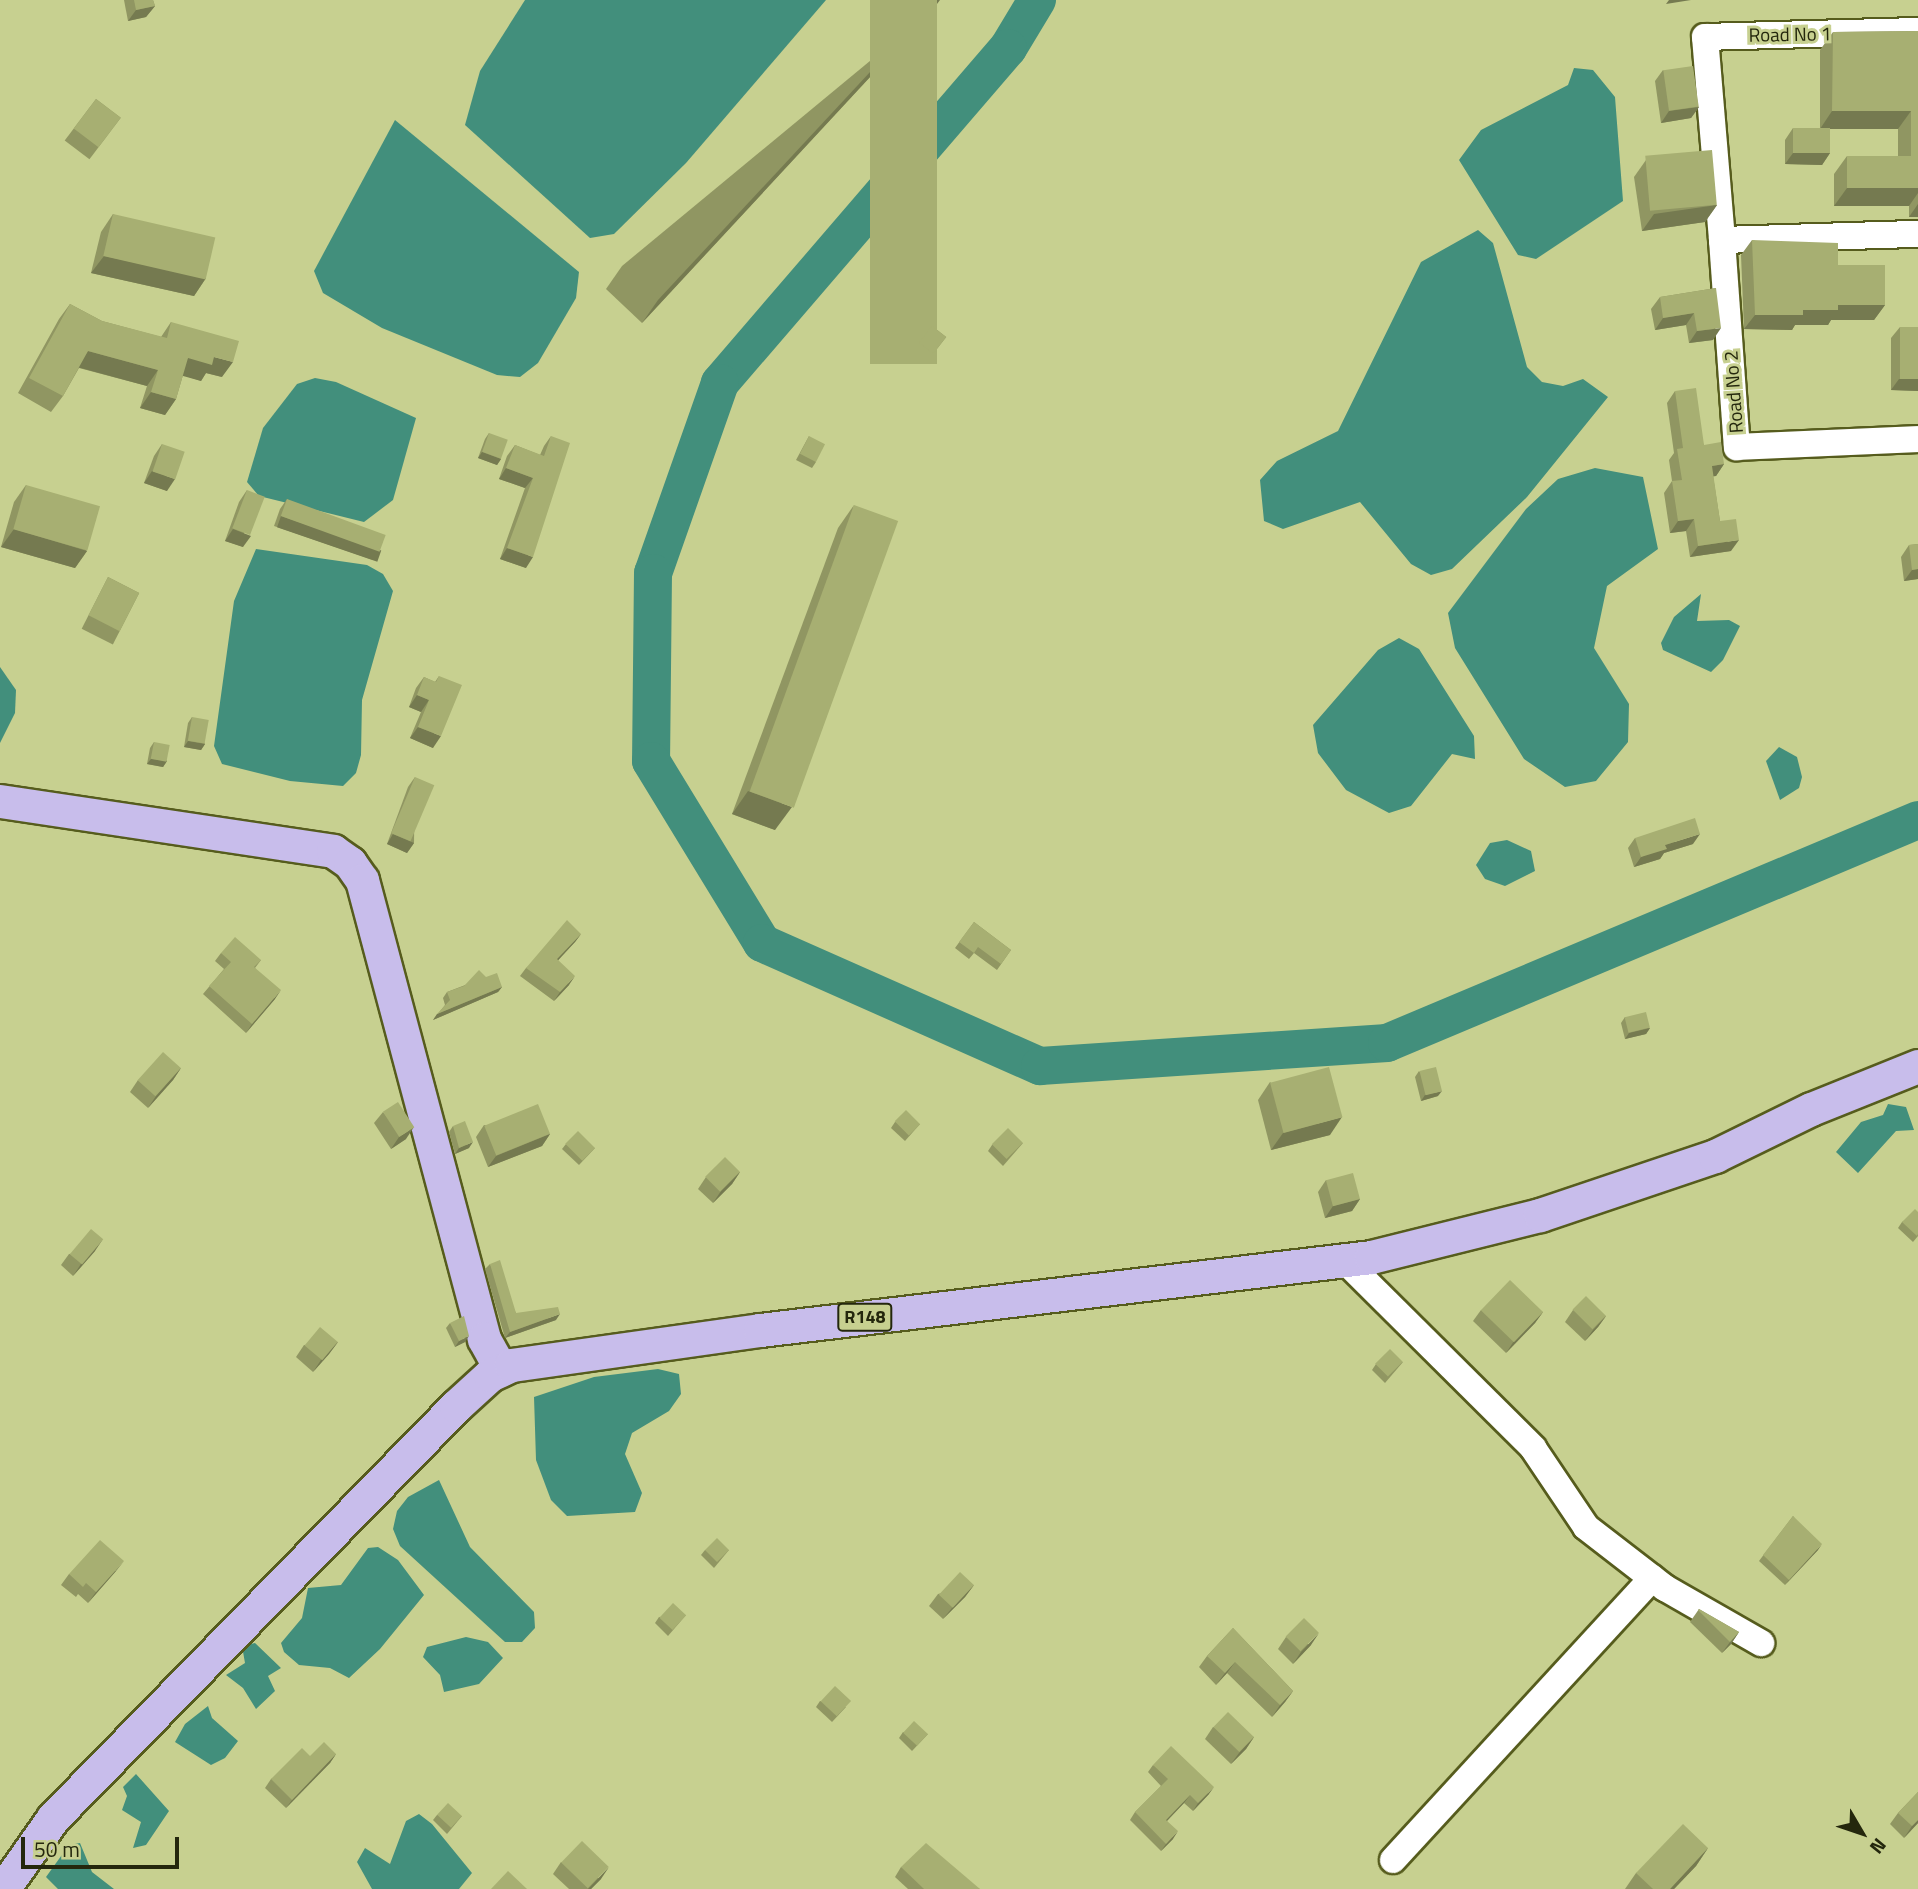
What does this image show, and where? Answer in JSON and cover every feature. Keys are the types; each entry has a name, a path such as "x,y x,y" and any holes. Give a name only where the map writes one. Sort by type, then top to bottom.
{"main road":[{"path":"0,801 333,851 350,863 362,880 485,1339 501,1370"},
{"name":"R148","path":"3,1889 53,1818 456,1406 501,1370 537,1360 760,1329 1344,1260 1539,1215 1715,1156 1811,1109 1918,1066"}],"street":[{"name":"Road No 1","path":"1722,240 1705,37 1918,31"},
{"path":"1722,240 1918,234"},
{"name":"Road No 2","path":"1722,240 1737,447 1918,439"},
{"path":"1344,1260 1533,1448 1586,1527 1652,1578 1761,1643"},
{"path":"1393,1860 1652,1578"}],"water":[{"path":"525,0 826,0 686,163 614,234 590,238 465,125 480,71"},
{"path":"1574,68 1593,70 1615,97 1623,201 1536,259 1518,255 1459,160 1481,130 1568,85"},
{"path":"395,120 579,272 576,298 538,363 520,377 497,375 382,328 323,293 314,271"},
{"path":"1478,230 1493,243 1527,367 1542,382 1563,386 1583,379 1608,397 1527,497 1452,569 1431,575 1411,564 1360,502 1283,529 1264,521 1260,480 1277,461 1338,431 1421,262"},
{"path":"315,378 336,382 416,418 393,500 364,522 259,496 247,482 263,428 297,384"},
{"path":"1595,468 1643,477 1658,549 1607,586 1594,648 1629,704 1628,742 1596,781 1565,787 1524,759 1455,648 1448,613 1526,509 1558,479"},
{"path":"256,549 367,565 383,574 393,591 362,700 361,755 356,773 343,786 290,781 222,764 214,746 234,601"},
{"path":"1701,594 1697,621 1729,620 1740,626 1723,660 1711,672 1663,650 1661,643 1674,617"},
{"path":"1399,638 1419,649 1474,736 1475,759 1452,754 1411,806 1389,813 1346,790 1318,753 1313,725 1378,650"},
{"path":"0,667 16,690 15,713 0,743"},
{"path":"1779,747 1797,757 1802,777 1799,788 1780,800 1766,761"},
{"path":"1507,840 1531,851 1535,871 1505,886 1485,879 1476,865 1490,843"},
{"path":"1888,1104 1906,1107 1914,1130 1896,1131 1858,1173 1836,1152 1861,1122 1883,1115"},
{"path":"658,1369 679,1374 681,1394 669,1411 632,1433 625,1454 642,1493 635,1512 567,1516 551,1500 536,1460 534,1397 594,1377"},
{"path":"439,1480 470,1547 534,1612 535,1628 522,1642 505,1642 400,1546 393,1529 397,1511 408,1497"},
{"path":"378,1547 398,1560 424,1595 380,1649 349,1678 330,1668 299,1665 284,1652 281,1643 302,1618 308,1588 341,1585 368,1548"},
{"path":"466,1637 488,1642 503,1658 479,1684 444,1692 440,1675 423,1657 427,1647"},
{"path":"255,1643 281,1668 268,1676 275,1691 256,1709 243,1688 226,1675 245,1663 242,1646"},
{"path":"208,1706 212,1718 238,1741 225,1758 211,1765 175,1742 185,1724"},
{"path":"136,1774 169,1811 146,1845 133,1848 141,1822 122,1810 127,1796 123,1787"},
{"path":"419,1814 432,1824 472,1873 459,1889 372,1889 357,1862 365,1848 390,1864 406,1821"},
{"path":"80,1843 92,1872 114,1889 58,1889 46,1877 69,1845"}],"building":[{"path":"134,0 153,0 155,6 136,10"},
{"path":"870,0 937,0 937,364 870,364"},
{"path":"1918,31 1918,188 1847,188 1847,156 1911,156 1911,111 1832,111 1833,32"},
{"path":"1693,66 1699,107 1669,111 1663,70"},
{"path":"96,99 121,118 98,147 74,129"},
{"path":"1793,128 1830,128 1830,153 1793,153"},
{"path":"1712,150 1717,205 1650,211 1645,156"},
{"path":"113,214 215,238 206,280 103,256"},
{"path":"1752,240 1838,243 1838,265 1885,265 1885,305 1838,305 1838,310 1803,310 1803,315 1755,315"},
{"path":"1716,288 1721,328 1697,331 1694,313 1663,318 1660,297"},
{"path":"70,304 102,321 167,338 171,322 239,341 233,362 214,357 212,365 188,358 176,399 151,392 158,370 88,351 63,396 29,378"},
{"path":"932,326 946,337 933,354 919,343"},
{"path":"1900,327 1918,327 1918,379 1900,379"},
{"path":"1696,388 1704,445 1721,442 1724,464 1712,466 1720,521 1736,519 1739,540 1698,546 1694,519 1678,521 1672,481 1682,480 1677,449 1683,448 1675,391"},
{"path":"489,433 508,440 501,459 482,452"},
{"path":"551,436 570,443 533,557 507,548 533,478 506,468 515,445 544,456"},
{"path":"809,436 825,444 816,462 800,454"},
{"path":"162,444 185,452 175,479 153,471"},
{"path":"26,485 100,506 87,550 13,529"},
{"path":"247,490 265,497 250,535 232,528"},
{"path":"287,499 386,535 380,552 281,516"},
{"path":"854,505 898,521 794,808 750,792"},
{"path":"1918,544 1918,569 1912,570 1909,545"},
{"path":"108,577 139,593 120,631 88,615"},
{"path":"439,676 462,685 441,736 418,727 429,700 417,695 424,677 436,682"},
{"path":"192,717 209,720 205,744 188,741"},
{"path":"154,742 170,745 166,762 151,759"},
{"path":"415,777 434,785 410,841 391,833"},
{"path":"1695,818 1700,834 1665,845 1667,849 1641,857 1635,838"},
{"path":"567,920 581,934 557,959 575,976 560,992 526,968"},
{"path":"974,922 1011,950 1001,964 978,947 974,953 959,942"},
{"path":"235,937 261,960 254,967 281,990 252,1024 209,986 231,962 221,953"},
{"path":"479,970 486,977 497,973 502,987 437,1014 450,1000 447,992 464,986"},
{"path":"1646,1012 1650,1028 1629,1033 1625,1017"},
{"path":"163,1052 181,1068 155,1096 138,1080"},
{"path":"1329,1067 1342,1117 1284,1133 1270,1083"},
{"path":"1436,1067 1442,1091 1426,1095 1420,1071"},
{"path":"398,1102 414,1127 399,1137 383,1112"},
{"path":"538,1104 550,1134 496,1155 484,1126"},
{"path":"906,1110 920,1124 909,1135 895,1121"},
{"path":"465,1121 473,1142 459,1148 453,1126"},
{"path":"1008,1128 1023,1143 1007,1159 992,1144"},
{"path":"578,1131 595,1148 582,1161 565,1144"},
{"path":"725,1157 740,1172 720,1192 705,1177"},
{"path":"1353,1173 1360,1199 1333,1206 1326,1180"},
{"path":"1915,1209 1918,1212 1917,1236 1902,1222"},
{"path":"91,1229 103,1239 82,1265 70,1254"},
{"path":"500,1260 516,1313 558,1307 560,1314 510,1332 490,1264"},
{"path":"1510,1280 1543,1312 1514,1342 1481,1310"},
{"path":"1586,1296 1606,1316 1592,1329 1573,1309"},
{"path":"464,1316 469,1336 459,1341 450,1323"},
{"path":"320,1327 338,1342 322,1360 305,1345"},
{"path":"1390,1349 1403,1362 1388,1377 1375,1364"},
{"path":"1793,1516 1822,1544 1789,1580 1763,1555"},
{"path":"717,1538 729,1550 717,1562 705,1550"},
{"path":"100,1540 124,1561 96,1592 86,1583 83,1587 69,1574"},
{"path":"960,1572 974,1585 953,1608 939,1595"},
{"path":"673,1603 686,1615 673,1630 659,1618"},
{"path":"1699,1609 1739,1632 1730,1642"},
{"path":"1304,1618 1319,1633 1300,1651 1286,1636"},
{"path":"1233,1628 1293,1691 1280,1705 1235,1662 1225,1673 1207,1656"},
{"path":"835,1686 851,1701 837,1716 821,1701"},
{"path":"1228,1712 1254,1737 1239,1752 1213,1727"},
{"path":"914,1721 928,1734 917,1746 903,1733"},
{"path":"324,1742 336,1754 292,1800 271,1779 302,1748 310,1756"},
{"path":"1171,1746 1214,1787 1198,1803 1190,1795 1166,1820 1178,1831 1166,1844 1135,1812 1168,1779 1153,1765"},
{"path":"1918,1792 1918,1820 1912,1826 1898,1813"},
{"path":"448,1803 462,1816 451,1828 437,1815"},
{"path":"1683,1824 1708,1848 1670,1889 1653,1889 1636,1873"},
{"path":"582,1841 609,1867 588,1888 561,1863"},
{"path":"926,1843 980,1889 924,1889 901,1867"},
{"path":"508,1871 527,1889 491,1889"}],"waterway":[{"path":"1037,0 1008,48 720,383 653,573 651,761 762,943 1040,1066 1387,1043 1918,820"}]}
